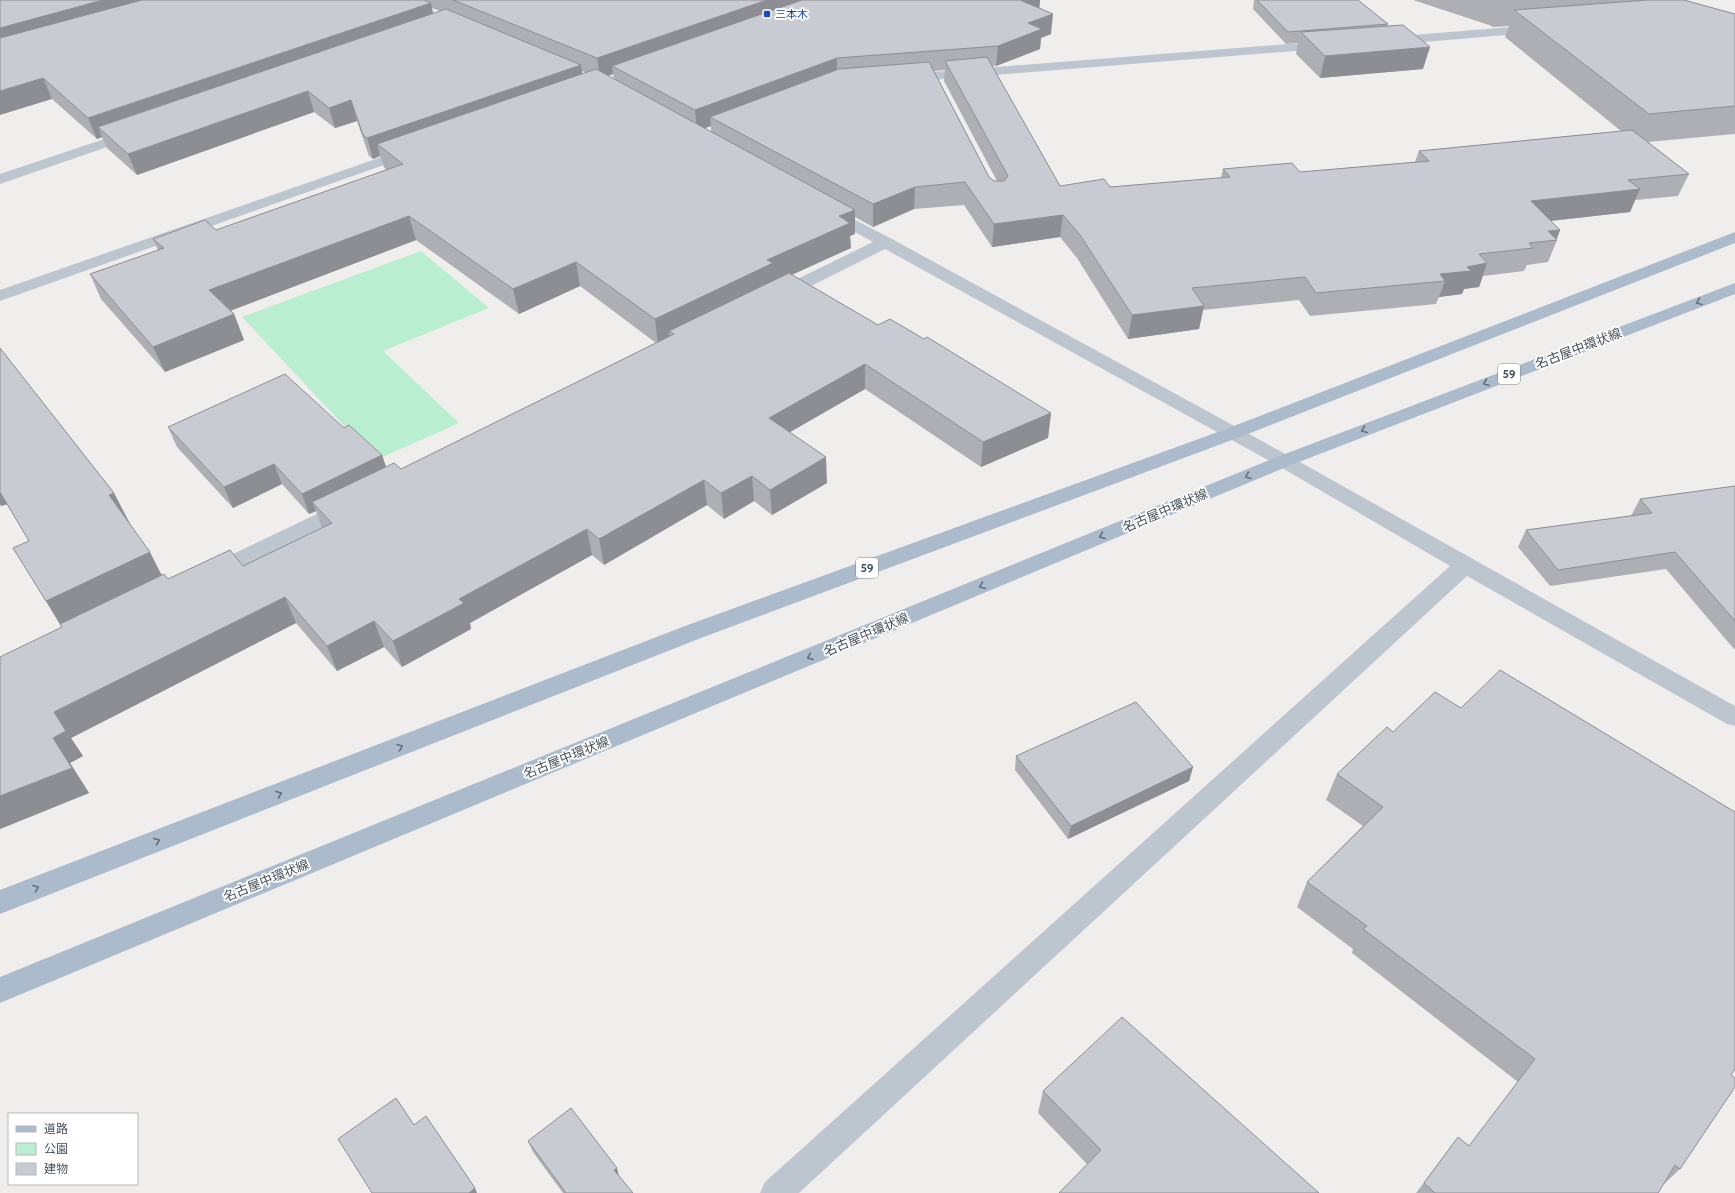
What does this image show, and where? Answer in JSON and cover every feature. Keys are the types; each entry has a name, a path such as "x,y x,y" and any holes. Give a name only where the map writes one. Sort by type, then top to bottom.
{"main road":[{"name":"59","path":"0,902 693,632 1233,433 1735,237"},
{"name":"名古屋中環状線","path":"0,990 1284,461 1735,288"}],"street":[{"path":"1378,42 1552,28"},
{"path":"896,79 1338,45"},
{"path":"933,76 940,90"},
{"path":"0,179 150,127"},
{"path":"0,296 426,145"},
{"path":"818,205 1284,461 1735,717"},
{"path":"757,305 886,242"},
{"path":"193,582 364,498"},
{"path":"776,1193 1465,565"}],"green space":[{"path":"421,251 489,308 383,351 459,423 376,460 242,317"}],"building":[{"path":"0,0 103,0 0,28"},
{"path":"142,0 424,0 431,3 88,118 43,78 0,91 0,38"},
{"path":"453,0 767,0 597,58"},
{"path":"802,0 1020,0 1053,14 1028,23 1042,29 998,46 837,58 695,110 612,66"},
{"path":"1257,0 1358,0 1388,24 1288,32"},
{"path":"1648,0 1684,0 1735,14 1735,106 1649,114 1514,10"},
{"path":"446,9 581,65 367,138 363,135 351,100 329,108 308,91 128,154 98,127"},
{"path":"1403,25 1430,47 1325,56 1301,32"},
{"path":"987,57 1060,186 1104,179 1110,187 1230,177 1223,169 1292,163 1300,172 1429,161 1419,151 1632,130 1689,174 1628,180 1640,189 1531,201 1560,230 1548,231 1557,240 1529,243 1533,248 1479,254 1487,263 1467,267 1471,271 1440,274 1445,281 1316,293 1305,277 1192,288 1204,306 1132,315 1080,235 1063,215 994,224 965,182 915,187 873,204 710,117 839,69 929,62 989,177 994,181 1004,181 1008,176 945,61"},
{"path":"596,69 855,210 839,216 850,223 767,260 773,263 655,319 576,262 513,289 409,216 209,290 234,314 153,347 90,274 164,248 153,239 205,220 216,230 403,164 377,144"},
{"path":"789,273 878,325 890,319 924,339 927,337 1051,413 983,442 865,364 769,418 826,457 770,490 752,476 721,493 704,480 599,539 587,529 459,599 464,603 393,641 374,621 327,646 285,597 54,712 66,731 53,738 72,768 0,796 0,657 62,627 60,624 164,574 168,579 230,550 243,566 332,523 312,502 394,463 401,469 674,334 669,331"},
{"path":"0,348 114,493 109,495 150,552 46,601 13,548 29,541 0,492"},
{"path":"285,374 344,428 349,425 382,455 302,494 274,464 224,487 168,427"},
{"path":"1735,486 1735,621 1675,552 1558,570 1526,530 1652,513 1640,499"},
{"path":"1500,670 1735,812 1735,1069 1731,1075 1735,1078 1735,1087 1680,1169 1675,1165 1658,1193 1435,1193 1424,1183 1458,1137 1469,1146 1535,1059 1363,929 1367,926 1307,882 1383,807 1337,774 1387,727 1393,732 1435,692 1461,708"},
{"path":"1136,702 1193,767 1071,826 1016,756"},
{"path":"1122,1017 1319,1193 1059,1193 1101,1150 1043,1091"},
{"path":"396,1098 414,1125 426,1116 475,1188 469,1193 372,1193 338,1139"},
{"path":"571,1108 617,1168 614,1170 633,1193 566,1193 528,1141"}],"place":[{"name":"三本木","path":"767,14"}]}
